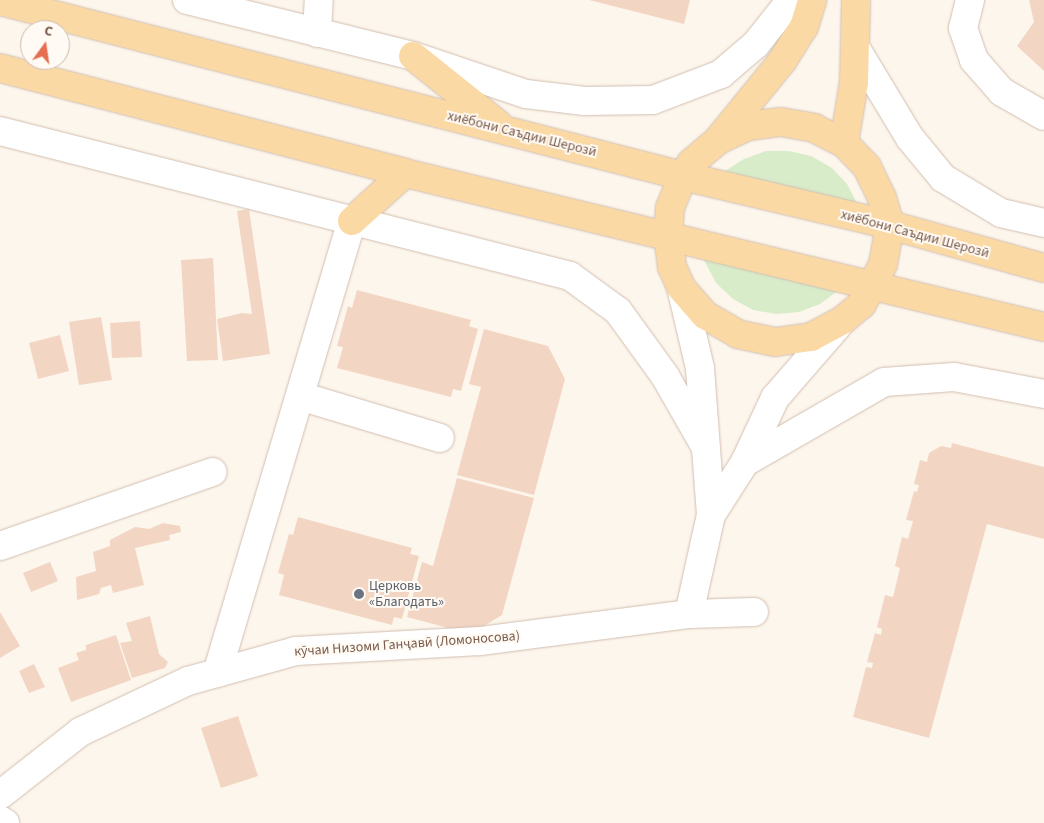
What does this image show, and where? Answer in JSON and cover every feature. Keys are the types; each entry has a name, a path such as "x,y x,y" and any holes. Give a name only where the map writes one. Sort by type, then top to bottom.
{"main road":[{"path":"718,140 748,126 781,122 814,128 844,143 867,167 882,198 890,225 883,264 862,304 843,320 811,336 774,342 738,334 706,315 681,286 672,267 668,236 670,208 691,162 718,140 783,60 804,27 812,0"},
{"path":"844,143 854,82 856,0"},
{"name":"хиёбони Саъдии Шерозӣ","path":"0,1 683,176 890,225 1044,268"},
{"path":"413,56 504,130"},
{"path":"0,68 405,173 873,284 1044,327"},
{"path":"352,221 405,173"}],"street":[{"path":"187,0 413,56 526,94 585,101 653,100 720,74 756,44 791,0"},
{"path":"317,32 319,0"},
{"path":"970,0 963,28 974,60 1002,92 1044,116"},
{"path":"855,47 910,138 943,178 1001,213 1044,223"},
{"path":"0,131 570,276 618,311 665,376 708,451"},
{"path":"217,673 352,221"},
{"path":"681,286 700,368 708,451 711,515 689,614"},
{"path":"711,515 744,462 775,398 843,320"},
{"path":"744,462 884,382 954,377 1044,394"},
{"path":"300,396 440,438"},
{"path":"0,546 212,472"},
{"name":"кӯчаи Низоми Ганҷавӣ (Ломоносова)","path":"0,795 80,732 188,681 296,651 480,641 689,614 754,612"},
{"path":"0,820 5,823"}],"green space":[{"path":"766,151 789,151 811,156 832,168 847,184 858,205 725,171 744,159"},
{"path":"703,258 839,290 820,304 799,312 776,314 753,310 733,299 716,283"}],"building":[{"path":"589,0 690,0 684,24"},
{"path":"1029,0 1044,0 1044,71 1017,46 1034,22"},
{"path":"249,209 270,354 223,361 217,319 242,313 252,314 237,211"},
{"path":"213,258 218,360 187,361 181,260"},
{"path":"357,290 471,320 469,326 478,329 461,391 453,389 451,397 337,368 343,347 337,346 348,306 352,308"},
{"path":"101,317 112,380 79,385 69,322"},
{"path":"140,321 142,357 112,358 110,323"},
{"path":"484,329 548,346 565,379 534,495 457,475 481,387 469,384"},
{"path":"60,335 69,371 38,379 29,343"},
{"path":"952,443 1044,467 1044,539 987,524 929,738 853,717 866,667 872,668 873,663 867,662 875,633 881,635 882,629 877,627 885,595 893,597 900,568 895,566 902,537 908,539 913,521 906,520 914,491 917,492 919,485 914,484 920,460 927,462 929,453 941,446 951,448"},
{"path":"457,478 534,498 502,615 471,634 407,617 422,562 433,566"},
{"path":"298,517 412,548 410,554 419,556 402,619 394,617 392,625 279,595 284,575 278,573 289,534 293,535"},
{"path":"163,523 180,526 181,532 169,535 170,540 135,548 144,585 113,593 111,585 101,588 99,594 77,600 76,577 96,571 93,552 110,546 110,540 135,527 149,529"},
{"path":"50,562 58,581 31,592 23,573"},
{"path":"0,612 20,646 0,658"},
{"path":"150,616 159,654 168,662 165,668 132,678 120,643 132,641 126,623"},
{"path":"116,635 131,680 71,702 58,668 79,660 76,653 86,650 86,645"},
{"path":"34,664 45,687 29,693 19,671"},
{"path":"238,716 258,776 221,788 201,728"}],"place":[{"name":"Церковь «Благодать»","path":"359,594"}]}
